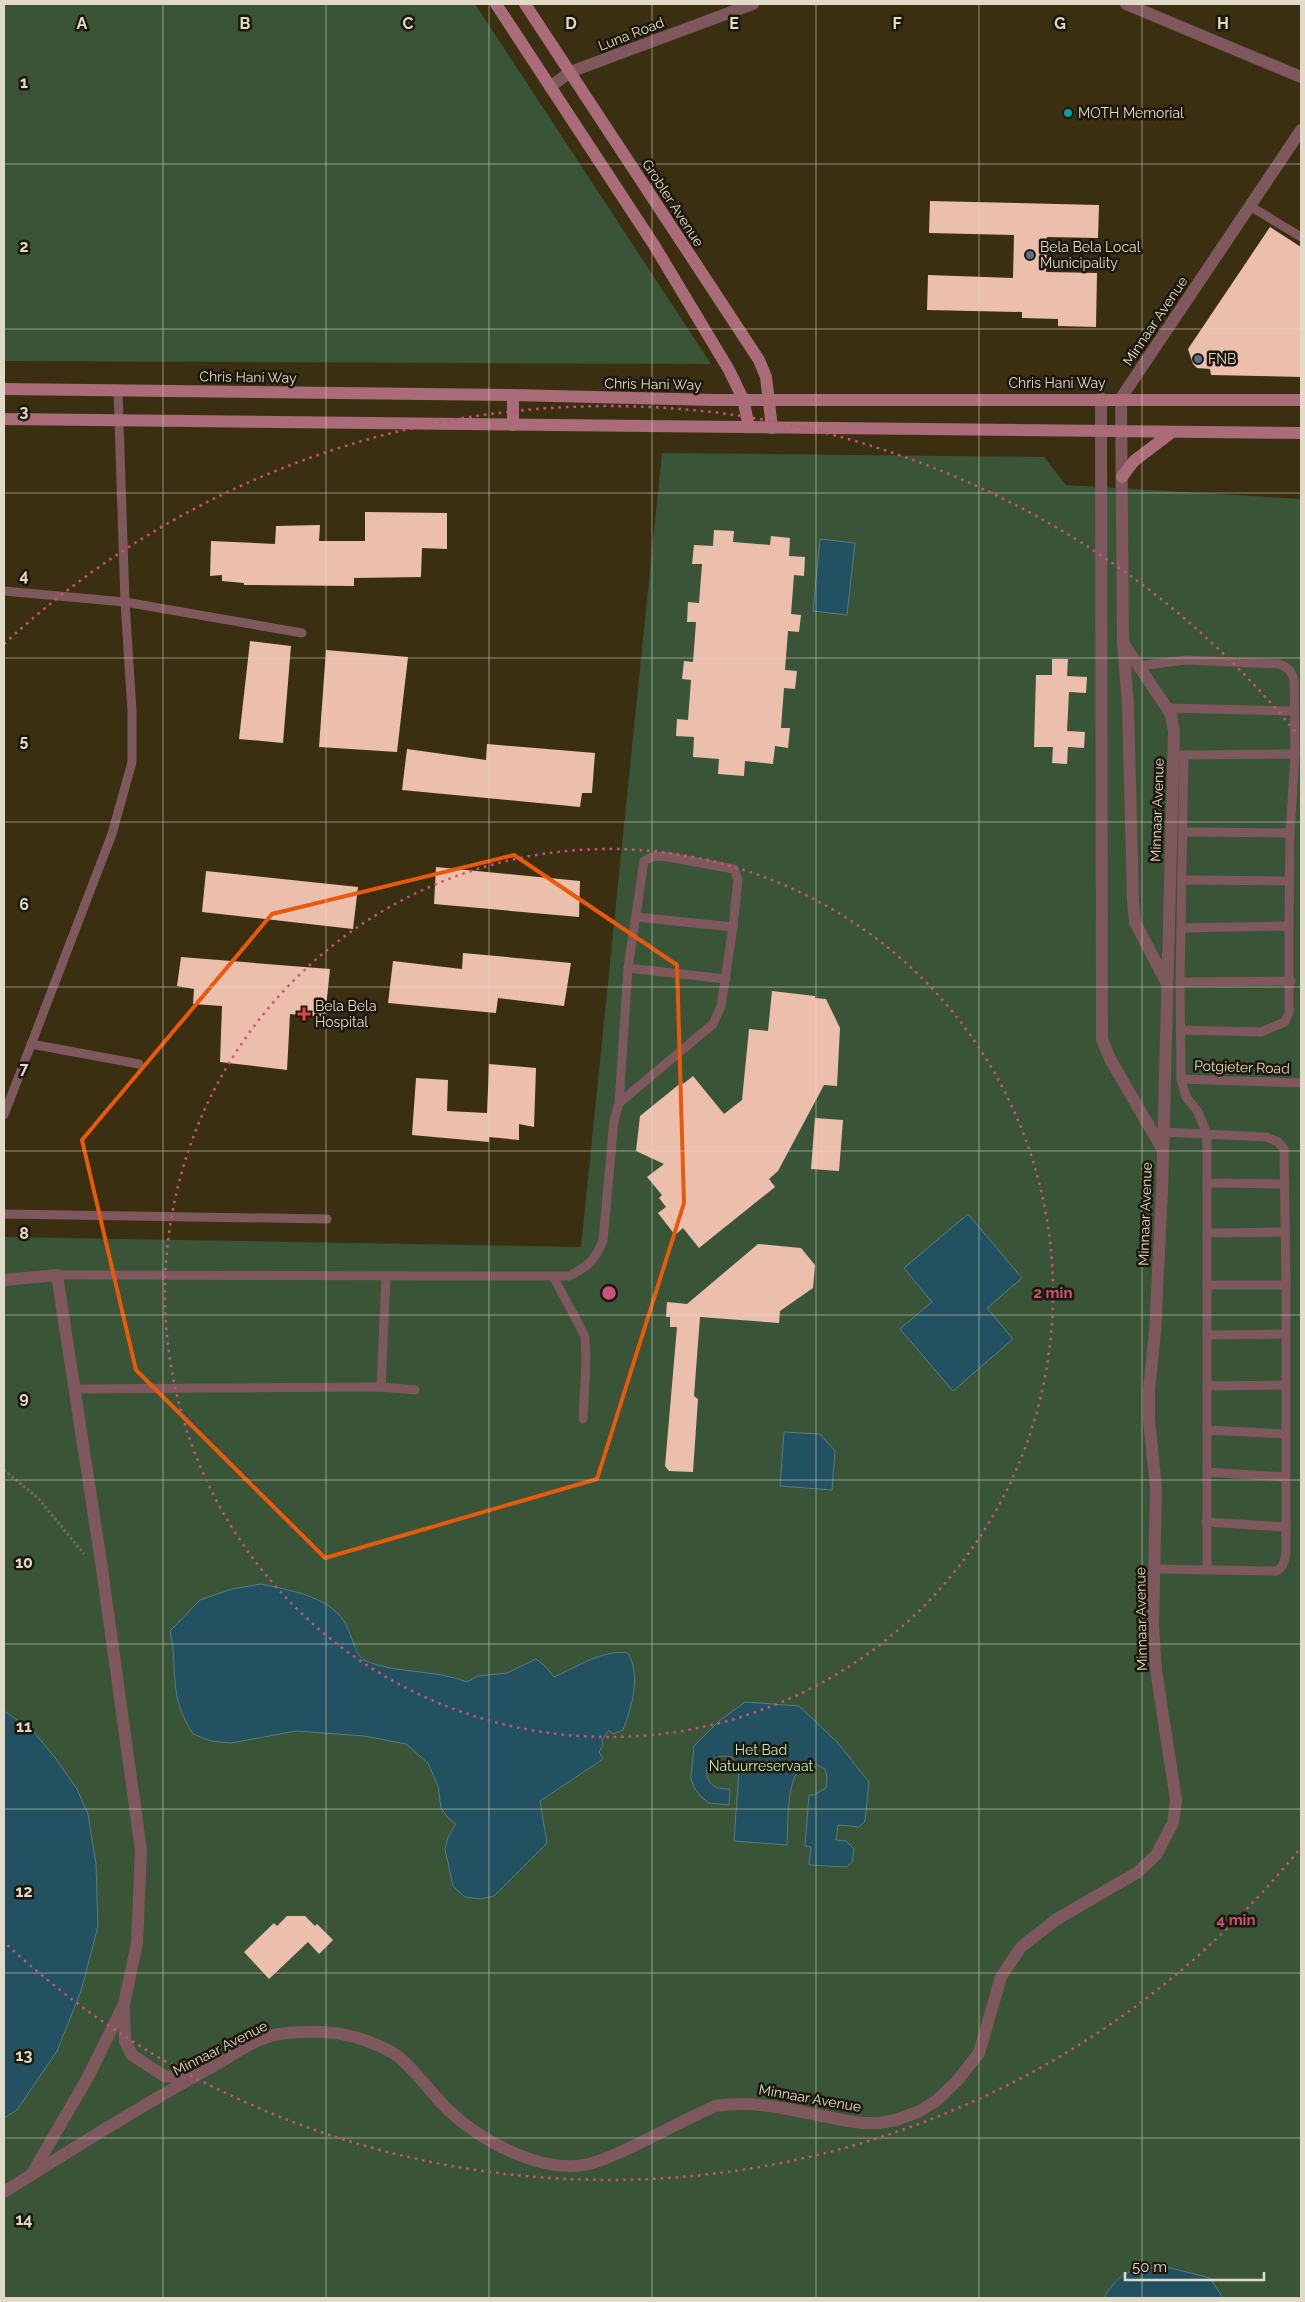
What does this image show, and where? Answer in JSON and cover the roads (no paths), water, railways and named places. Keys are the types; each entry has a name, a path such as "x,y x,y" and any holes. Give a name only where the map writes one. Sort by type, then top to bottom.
{"main road":[{"path":"496,4 654,245 729,370 743,399 749,427"},
{"name":"Grobler Avenue","path":"525,4 759,360 766,377 772,428"},
{"name":"Chris Hani Way","path":"4,389 770,400 1121,398 1301,400"},
{"path":"513,425 514,395"},
{"path":"4,419 1301,433"},
{"path":"1122,477 1134,461 1172,432"},
{"path":"1267,432 1301,439"}],"street":[{"name":"Luna Road","path":"550,87 570,72 753,4"},
{"path":"1126,4 1301,77"},
{"name":"Minnaar Avenue","path":"1121,398 1301,130"},
{"path":"1101,398 1102,1039 1110,1059 1163,1150"},
{"path":"1121,398 1123,643 1128,705 1133,900 1135,922 1167,984"},
{"name":"Minnaar Avenue","path":"4,2192 193,2078 258,2042 276,2035 338,2031 369,2041 395,2054 447,2109 486,2139 511,2152 554,2165 588,2164 619,2154 715,2106 754,2103 862,2123 879,2123 918,2112 936,2101 957,2081 979,2053 1002,1977 1021,1947 1057,1919 1138,1872 1156,1855 1173,1823 1174,1790 1156,1670 1153,1626 1156,1487 1149,1420 1149,1390 1155,1332 1163,1150 1167,984 1179,755 1171,715 1123,643"},
{"path":"4,1280 57,1275 101,1562 141,1850 137,1943 124,2004 125,2041 132,2055 164,2076 193,2078"},
{"path":"32,2174 88,2077 124,2004"}],"lane":[{"path":"1250,206 1301,237"},
{"path":"4,1115 6,1103 31,1044 112,834 130,770 132,711 125,602 118,391"},
{"path":"4,591 125,602 302,633"},
{"path":"1138,666 1186,660 1279,664 1287,666 1292,672 1294,681 1295,754 1290,834 1289,1013 1285,1022 1261,1032 1180,1030"},
{"path":"1167,708 1294,710"},
{"path":"1207,1570 1207,1134 1198,1112 1186,1097 1181,1079 1180,982 1183,832 1179,755 1295,754"},
{"path":"1183,832 1290,834"},
{"path":"57,1275 569,1276 588,1266 597,1255 603,1241 614,1120 619,1103 628,968 644,861 652,857 663,856 734,869 738,880 733,928 721,1006 713,1024 619,1103"},
{"path":"1182,880 1289,881"},
{"path":"636,917 733,928"},
{"path":"1181,928 1289,926"},
{"path":"628,968 726,979"},
{"path":"1180,982 1290,981"},
{"path":"31,1044 139,1064"},
{"name":"Potgieter Road","path":"1181,1079 1301,1083"},
{"path":"1155,1569 1277,1570 1283,1567 1285,1562 1286,1527 1284,1150 1278,1142 1266,1137 1163,1132"},
{"path":"1207,1183 1285,1184"},
{"path":"4,1214 327,1219"},
{"path":"1207,1233 1285,1232"},
{"path":"381,1387 386,1276"},
{"path":"553,1276 585,1336 586,1362 583,1419"},
{"path":"1207,1285 1286,1285"},
{"path":"1207,1335 1286,1334"},
{"path":"1207,1386 1286,1385"},
{"path":"74,1389 381,1387 415,1390"},
{"path":"1207,1430 1285,1434"},
{"path":"1206,1472 1285,1477"},
{"path":"1206,1522 1286,1527"}],"water":[{"path":"820,539 855,543 847,615 813,611"},
{"path":"968,1214 1022,1278 987,1308 1013,1339 953,1391 900,1329 932,1302 904,1268"},
{"path":"784,1432 820,1434 835,1451 832,1490 780,1486"},
{"path":"261,1584 307,1595 328,1606 337,1612 347,1625 362,1659 390,1668 442,1675 467,1682 478,1676 507,1673 536,1659 554,1677 600,1656 619,1652 628,1653 632,1662 635,1681 632,1701 623,1730 613,1734 609,1730 602,1740 603,1745 599,1752 603,1759 540,1801 547,1843 494,1896 481,1899 465,1897 453,1886 445,1849 448,1837 456,1824 449,1819 441,1808 438,1786 428,1763 406,1744 364,1736 296,1731 231,1743 211,1741 193,1734 179,1705 170,1631 200,1600 232,1589"},
{"path":"745,1702 799,1706 837,1742 869,1782 865,1821 859,1827 838,1825 836,1840 846,1841 854,1849 852,1862 847,1867 809,1865 811,1847 805,1846 809,1795 814,1795 826,1788 827,1777 825,1769 811,1764 802,1767 795,1776 789,1804 787,1845 734,1841 739,1769 732,1757 722,1756 715,1758 707,1768 708,1780 712,1785 718,1788 730,1789 729,1805 709,1803 700,1796 694,1787 691,1778 694,1746 719,1721"},
{"path":"4,1711 33,1731 56,1759 77,1789 88,1814 96,1864 98,1926 81,1991 57,2051 17,2110 4,2118"},
{"path":"1139,2268 1171,2268 1210,2278 1223,2298 1104,2298 1118,2279"}],"place":[{"name":"MOTH Memorial","path":"1068,113"},
{"name":"Bela Bela Local Municipality","path":"1030,255"},
{"name":"FNB","path":"1198,359"},
{"name":"Bela Bela Hospital","path":"304,1014"}],"park label":[{"name":"Het Bad Natuurreservaat","path":"761,1758"}]}
